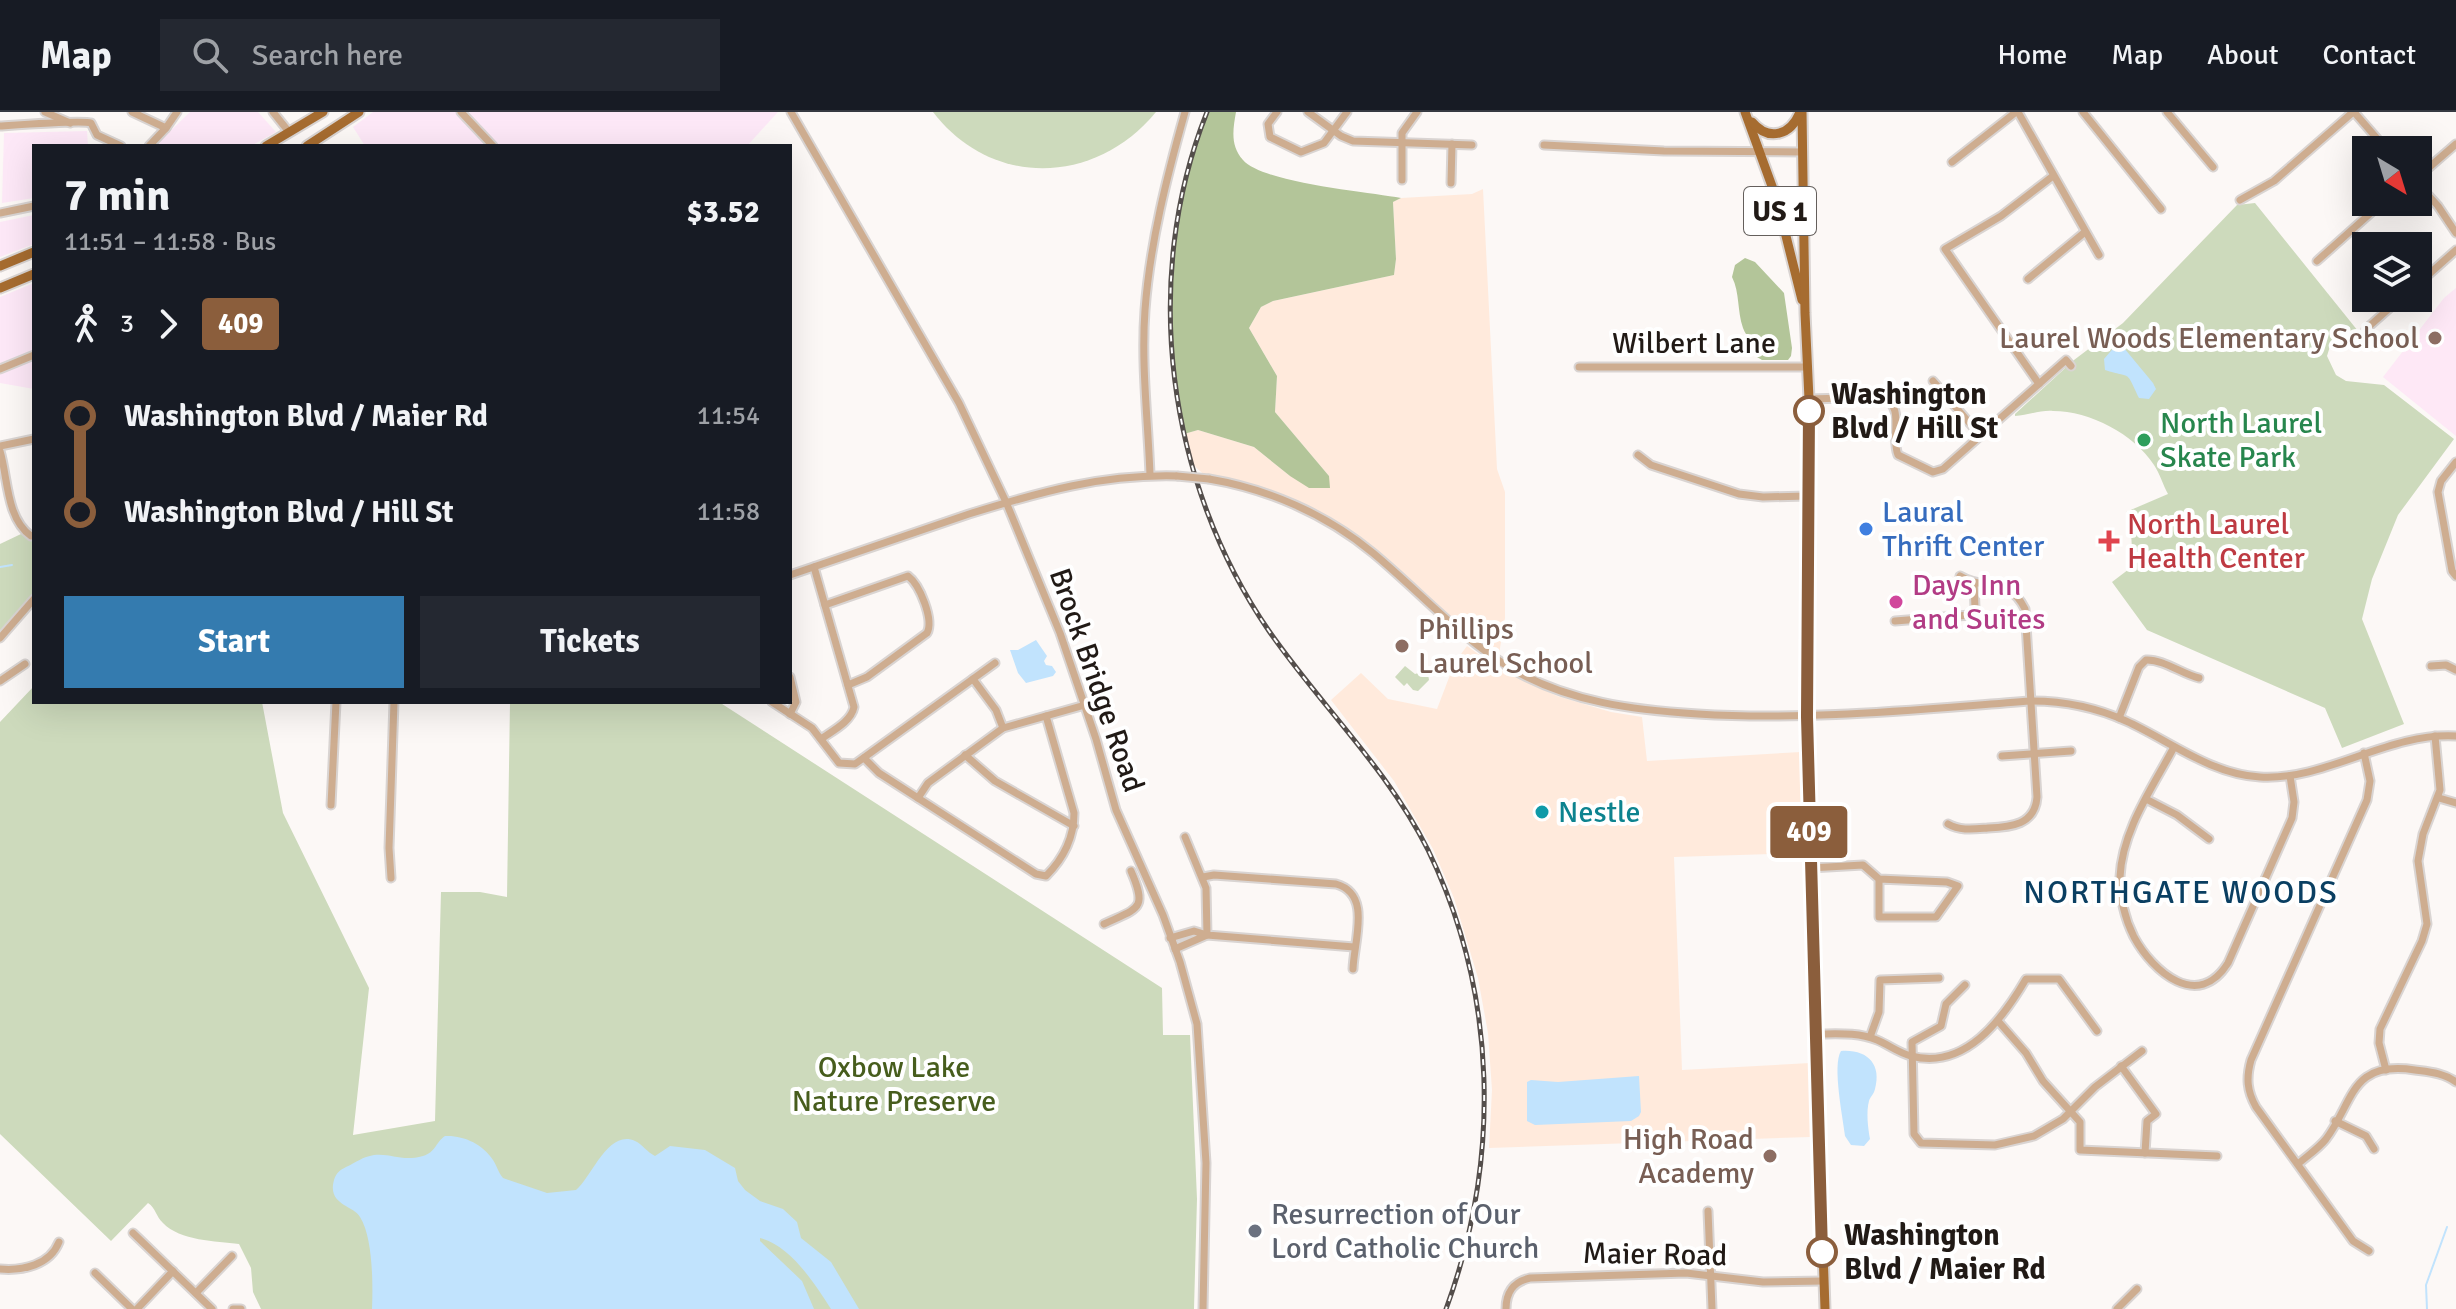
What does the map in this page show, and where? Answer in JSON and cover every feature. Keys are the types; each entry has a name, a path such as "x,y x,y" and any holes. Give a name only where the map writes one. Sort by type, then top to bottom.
{"main road":[{"path":"269,144 323,112"},
{"path":"310,144 359,112"},
{"path":"1745,112 1757,127 1770,135 1787,131 1801,112"},
{"name":"US 1","path":"1745,112 1785,228 1805,313"},
{"name":"US 1","path":"1801,112 1809,399 1807,717 1810,868 1825,1309"},
{"path":"0,266 32,253"},
{"path":"0,288 32,275"}],"street":[{"path":"45,112 72,124"},
{"path":"132,112 166,128"},
{"path":"151,144 177,112"},
{"path":"273,112 289,132"},
{"path":"461,112 491,144"},
{"name":"Brock Bridge Road","path":"791,112 951,389 1006,502 1048,599 1085,705 1116,810 1153,892 1189,987 1197,1024 1206,1163 1203,1309"},
{"path":"1150,475 1144,343 1147,282 1161,206 1185,112"},
{"path":"1277,112 1268,124 1270,137 1301,152 1324,143 1347,112"},
{"path":"1308,112 1353,141 1472,145"},
{"path":"1402,180 1402,133 1417,112"},
{"path":"1952,162 2017,112 2099,255"},
{"path":"2083,112 2161,209"},
{"path":"2167,112 2213,167"},
{"path":"2240,200 2274,181 2354,112 2375,136"},
{"path":"0,126 87,122 97,135 117,144"},
{"path":"1451,183 1452,144"},
{"path":"2432,165 2456,144"},
{"path":"1544,145 1664,151 1803,152"},
{"path":"2039,384 1945,249 2001,216 2053,176"},
{"path":"2432,199 2456,233"},
{"path":"0,213 32,206"},
{"path":"2317,261 2367,216"},
{"path":"2028,279 2085,232"},
{"path":"2432,271 2456,250"},
{"path":"2366,329 2385,312"},
{"path":"0,369 32,356"},
{"path":"1809,399 1882,397 1890,400 1896,411 1894,447 1898,455 1928,471 1938,471 2066,360 2071,366"},
{"name":"Wilbert Lane","path":"1579,367 1808,367"},
{"path":"1933,381 1980,435"},
{"path":"32,440 0,448 14,513 24,531 32,536"},
{"path":"1638,455 1651,465 1739,494 1808,496"},
{"path":"2456,462 2441,481 2438,492 2452,571 2456,576"},
{"path":"792,574 1006,502 1090,480 1150,475 1209,479 1263,493 1334,526 1380,560 1477,646 1550,687 1598,703 1638,710 1745,717 1807,717 2031,701 2072,704 2119,718 2225,771 2259,777 2290,776 2364,753 2435,736 2456,736"},
{"path":"814,567 854,707 853,714 821,739"},
{"path":"825,605 908,576 914,581 930,622 927,633 867,677 848,685"},
{"path":"1948,824 1965,829 2010,827 2024,822 2037,804 2025,609 2017,596 2006,587 1974,583 1960,576"},
{"path":"1895,621 1970,615 1975,608 1974,583"},
{"path":"0,638 32,601"},
{"path":"2119,718 2139,667 2146,660 2154,660 2185,675 2199,678"},
{"path":"775,704 812,728 839,763 855,764 995,663"},
{"path":"0,681 25,664"},
{"path":"2431,666 2446,665 2456,670"},
{"path":"973,679 996,710 1003,728"},
{"path":"790,714 796,702 792,685"},
{"path":"331,805 336,704"},
{"path":"391,878 389,848 394,704"},
{"path":"918,798 928,783 1003,728 1085,705"},
{"path":"864,758 879,773 1041,877 1050,873 1071,840 1074,826 1074,813 1046,716"},
{"path":"2386,1070 2379,1043 2380,1029 2425,932 2427,917 2418,861 2423,834 2439,798 2435,736"},
{"path":"2174,747 2124,849 2120,878 2124,909 2135,939 2153,963 2179,983 2196,985 2211,980 2224,969 2292,818 2294,802 2290,776"},
{"path":"2002,756 2071,751"},
{"path":"2364,753 2370,781 2367,800 2248,1070 2247,1080 2251,1098 2298,1164 2353,1241 2369,1251"},
{"path":"965,755 995,781 1074,826"},
{"path":"2439,798 2456,803"},
{"path":"2146,799 2177,815 2209,839"},
{"path":"1185,837 1203,877 1207,935"},
{"path":"1810,868 1863,865 1879,879 1947,882 1958,886 1936,917 1879,917 1879,879"},
{"path":"1131,871 1141,898"},
{"path":"1203,877 1214,875 1343,886 1358,902 1353,969"},
{"path":"1104,924 1131,912 1141,898 1153,892"},
{"path":"1170,938 1194,931 1207,935 1354,947"},
{"path":"1175,949 1207,935"},
{"path":"1870,1037 1879,1012 1880,980 1939,978"},
{"path":"1816,1034 1853,1033 1870,1037 1912,1056 1936,1058 1958,1053 1998,1021 2026,979 2059,979 2097,1031"},
{"path":"1965,985 1946,1004 1941,1026 1912,1042 1914,1134 1921,1143 2004,1144 2043,1131 2071,1112 2095,1087 2142,1051"},
{"path":"1998,1021 2081,1126 2080,1150 2217,1156"},
{"path":"2121,1066 2156,1114 2147,1121 2145,1153"},
{"path":"2298,1164 2325,1140 2347,1098 2359,1083 2386,1070 2405,1068 2437,1073 2456,1082"},
{"path":"2335,1121 2366,1136 2374,1149"},
{"path":"1708,1211 1712,1309"},
{"path":"133,1233 212,1309"},
{"path":"0,1269 14,1270 39,1263 51,1257 59,1242"},
{"path":"196,1293 232,1256"},
{"path":"95,1273 135,1309 173,1271"},
{"name":"Maier Road","path":"1506,1309 1510,1290 1530,1278 1686,1273 1763,1282 1823,1281"},
{"path":"2117,1309 2137,1289"},
{"path":"233,1309 241,1309"}],"shaded area":[{"path":"190,112 258,112 276,132 255,144 157,144"},
{"path":"373,112 778,112 749,144 364,144 353,127"},
{"path":"87,131 88,144 32,144 32,198 2,203 4,133"},
{"path":"1483,189 1497,469 1505,492 1505,618 1498,660 1389,567 1334,526 1263,493 1209,479 1192,464 1184,434 1198,430 1254,447 1290,476 1329,476 1275,412 1277,376 1249,328 1261,307 1273,301 1394,275 1393,202 1401,198 1472,194"},
{"path":"32,215 32,245 0,257 0,222"},
{"path":"32,284 32,389 0,383 0,297"},
{"name":"Laurel Woods Elementary School","path":"2456,288 2456,436 2383,377 2444,298"},
{"path":"1467,646 1501,670 1557,696 1611,712 1642,717 1647,761 1801,752 1802,853 1674,857 1682,1070 1810,1063 1810,1137 1489,1148 1492,1090 1488,1033 1478,978 1454,898 1433,849 1394,781 1331,700 1361,673 1388,699 1437,709 1455,662"}],"green space":[{"path":"933,112 1156,112 1132,136 1104,154 1075,164 1044,168 1014,165 984,155 957,137"},
{"path":"1207,112 1236,112 1234,143 1243,160 1254,168 1293,181 1401,198 1393,202 1394,275 1273,301 1261,307 1249,328 1277,376 1275,412 1329,476 1330,488 1309,488 1254,447 1198,430 1184,434 1173,353 1172,271 1183,190"},
{"path":"2255,203 2358,331 2335,330 2327,356 2336,375 2346,381 2384,385 2454,439 2398,515 2372,579 2362,619 2404,724 2342,748 2325,708 2147,630 2112,582 2133,566 2126,512 2168,494 2156,468 2135,443 2110,426 2082,415 2048,411 2015,416 2074,360 2123,323 2237,205"},
{"path":"1745,258 1755,262 1784,293 1792,348 1788,360 1762,360 1757,357 1743,328 1732,277 1735,265"},
{"path":"21,534 32,538 32,601 0,638 0,544"},
{"path":"1405,666 1415,674 1425,671 1428,674 1429,680 1418,691 1407,683 1404,686 1395,677"},
{"name":"Oxbow Lake Nature Preserve","path":"32,688 32,704 262,704 283,813 369,988 353,1135 435,1121 441,892 480,892 507,897 510,704 722,704 1162,988 1163,1035 1190,1035 1197,1199 1194,1309 261,1309 253,1292 251,1268 239,1244 199,1239 170,1229 148,1203 111,1241 0,1134 0,722"}],"water":[{"path":"2117,344 2124,348 2153,383 2156,389 2149,399 2139,398 2127,376 2105,370 2104,359"},
{"path":"1036,640 1047,656 1044,661 1046,665 1052,666 1056,672 1053,676 1026,683 1018,673 1010,650 1018,650"},
{"path":"1841,1051 1865,1056 1876,1072 1877,1080 1868,1110 1870,1139 1864,1146 1851,1145 1845,1136 1838,1079"},
{"path":"1639,1076 1641,1112 1631,1121 1535,1125 1527,1121 1527,1082 1531,1080 1558,1082"},
{"path":"445,1136 478,1145 489,1154 503,1178 547,1193 576,1190 601,1156 625,1139 638,1142 655,1156 670,1146 705,1150 735,1168 738,1181 745,1190 760,1201 783,1209 797,1222 801,1238 831,1262 859,1309 831,1309 792,1257 760,1238 802,1281 814,1309 372,1309 368,1236 357,1213 334,1195 335,1178 342,1169 370,1156 423,1156 431,1152"}],"waterway":[{"path":"0,567 12,565"},
{"path":"2427,1309 2426,1285 2447,1227"}],"railway":[{"path":"1207,112 1186,176 1174,243 1170,311 1175,379 1187,446 1207,511 1234,573 1289,659 1373,764 1412,820 1451,905 1468,962 1479,1019 1484,1078 1483,1136 1476,1195 1464,1252 1446,1309"}],"bus line":[{"name":"409","path":"1809,411 1807,717 1822,1252"}],"place":[{"name":"Laurel Woods Elementary School","path":"2435,338"},
{"name":"Washington Blvd / Hill St","path":"1809,411"},
{"name":"North Laurel Skate Park","path":"2144,440"},
{"name":"Laural Thrift Center","path":"1866,529"},
{"name":"North Laurel Health Center","path":"2109,541"},
{"name":"Days Inn and Suites","path":"1896,602"},
{"name":"Phillips Laurel School","path":"1402,646"},
{"name":"Nestle","path":"1542,812"},
{"name":"High Road Academy","path":"1770,1156"},
{"name":"Resurrection of Our Lord Catholic Church","path":"1255,1231"},
{"name":"Washington Blvd / Maier Rd","path":"1822,1252"}],"district":[{"name":"NORTHGATE WOODS","path":"2181,892"}]}
